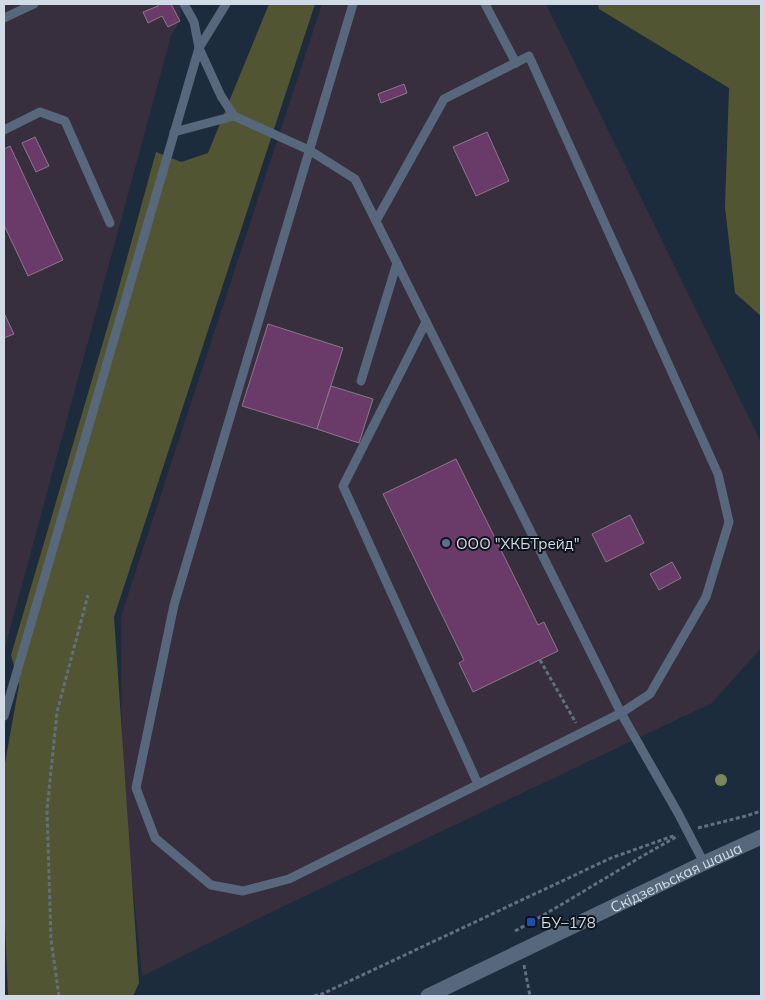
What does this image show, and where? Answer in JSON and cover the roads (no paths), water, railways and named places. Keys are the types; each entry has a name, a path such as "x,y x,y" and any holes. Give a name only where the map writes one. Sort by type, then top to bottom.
{"street":[{"name":"Скідзельская шаша","path":"428,996 761,837"}],"lane":[{"path":"4,18 34,4"},
{"path":"184,4 194,22 200,48 221,96 234,116 309,150 355,179 621,713 704,863"},
{"path":"4,716 200,48 226,4"},
{"path":"353,4 174,605 136,788 155,838 211,885 242,891 289,879 621,713 650,694 706,597 729,522 718,474 529,56 444,99 376,221"},
{"path":"484,4 516,63"},
{"path":"4,130 40,112 65,120 110,223"},
{"path":"174,132 234,116"},
{"path":"361,381 397,263"},
{"path":"426,322 343,486 478,784"}],"place":[{"name":"ООО \"ХКБТрейд\"","path":"446,543"},
{"name":"БУ–178","path":"531,922"}]}
